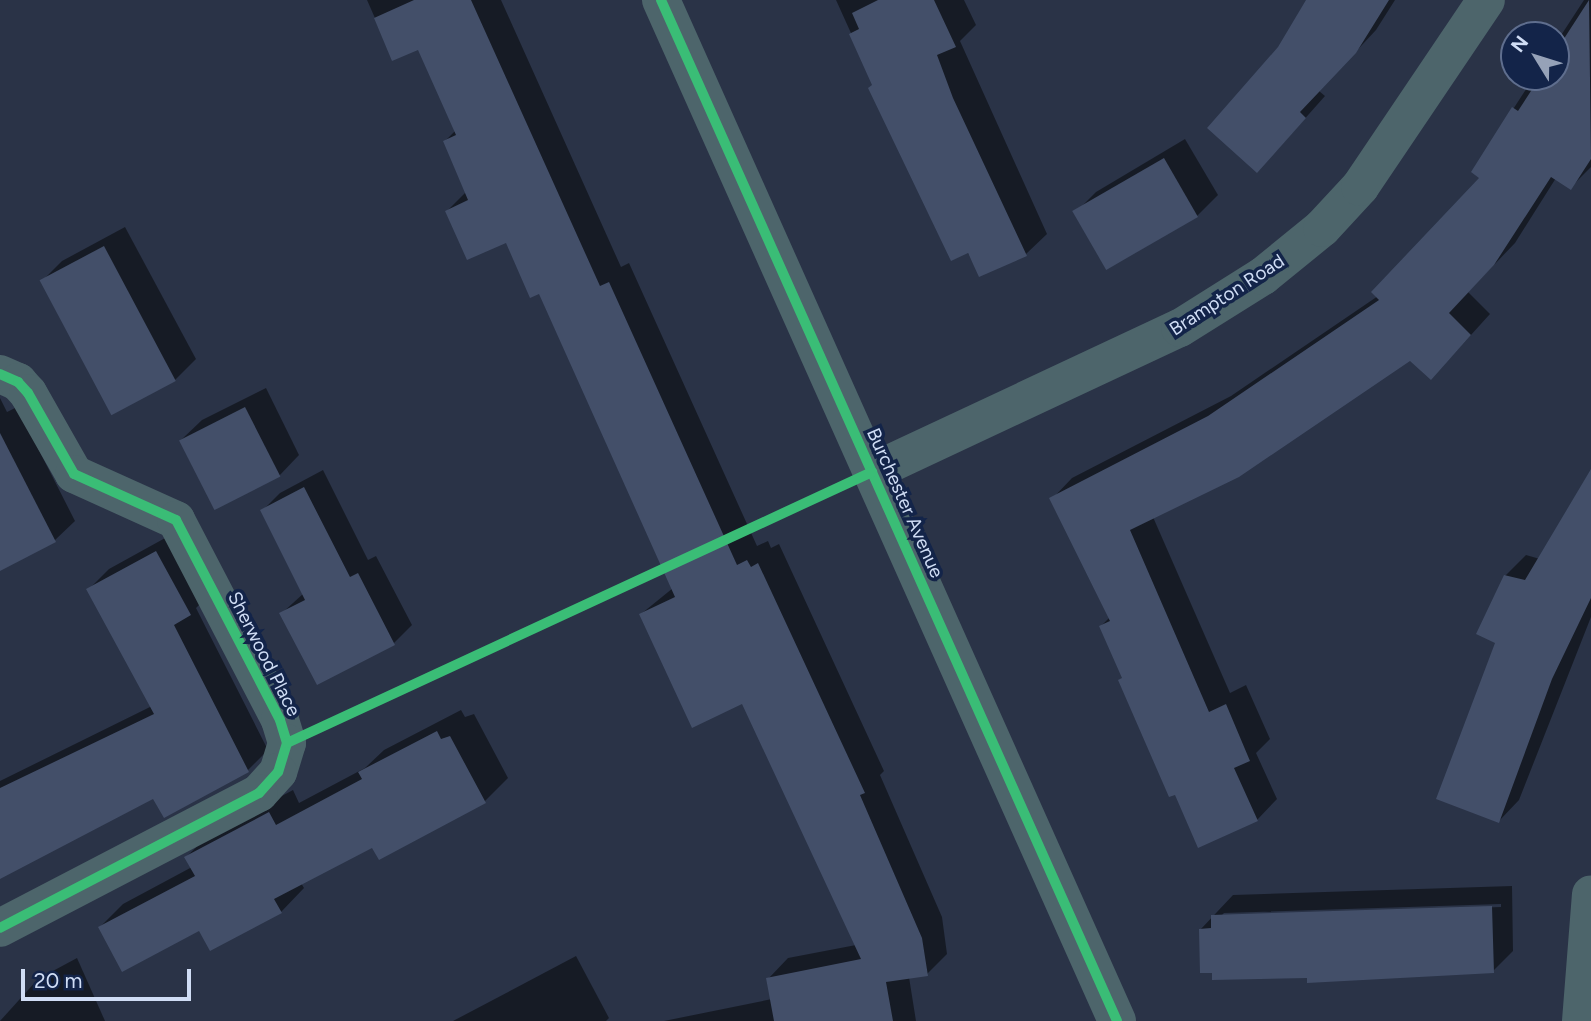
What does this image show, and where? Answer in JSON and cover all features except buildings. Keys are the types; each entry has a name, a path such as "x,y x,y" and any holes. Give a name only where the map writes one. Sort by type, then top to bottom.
{"street":[{"name":"Burchester Avenue","path":"661,0 1117,1021"},
{"name":"Brampton Road","path":"872,472 1180,328 1263,276 1322,228 1360,187 1486,0"},
{"name":"Sherwood Place","path":"0,374 18,382 28,393 74,474 176,520 280,719 287,743 278,772 259,793 0,928"},
{"path":"1581,1021 1591,894"}],"cycle path":[{"path":"661,0 1117,1021"},
{"path":"0,374 18,382 28,393 74,474 176,520 280,720 287,743 278,772 259,793 0,928"},
{"path":"287,743 872,472"}]}
